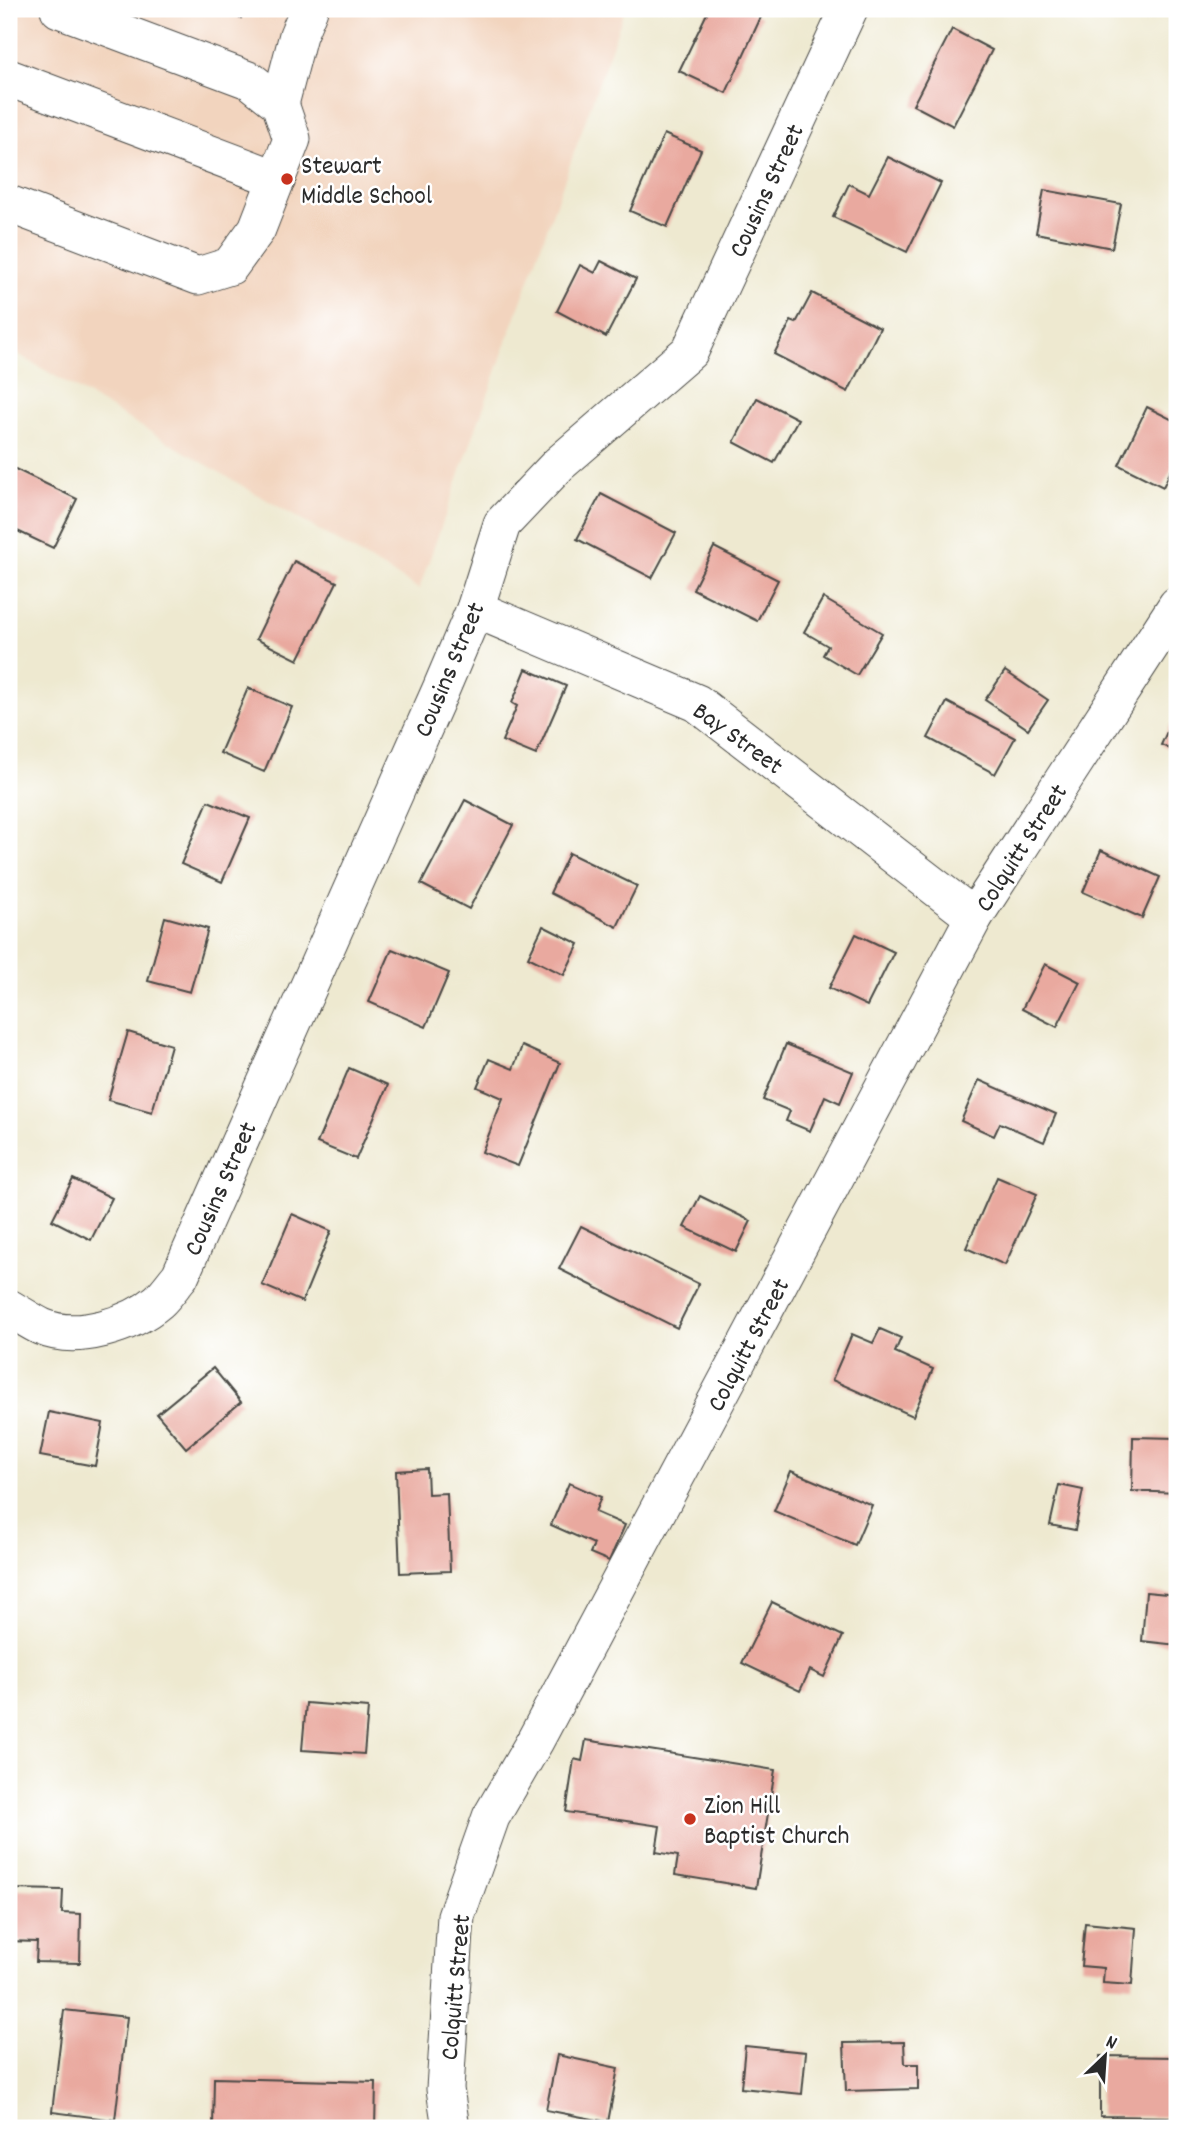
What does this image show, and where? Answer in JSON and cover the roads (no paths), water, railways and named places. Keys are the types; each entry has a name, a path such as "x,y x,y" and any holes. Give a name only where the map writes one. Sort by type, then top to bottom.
{"street":[{"path":"9,204 198,276 230,266 257,229 292,139 280,104 251,81 60,9"},
{"path":"280,104 298,36 309,9"},
{"name":"Cousins Street","path":"9,1308 44,1328 74,1332 105,1329 133,1318 159,1301 180,1276 475,609 502,524 559,464 690,351 849,9"},
{"path":"9,78 277,179"},
{"name":"Colquitt Street","path":"451,2128 445,2089 456,1916 491,1816 535,1741 974,917 1177,605"},
{"name":"Bay Street","path":"475,609 698,703 974,917"}],"place":[{"name":"Stewart Middle School","path":"287,179"},
{"name":"Zion Hill Baptist Church","path":"690,1819"}]}
